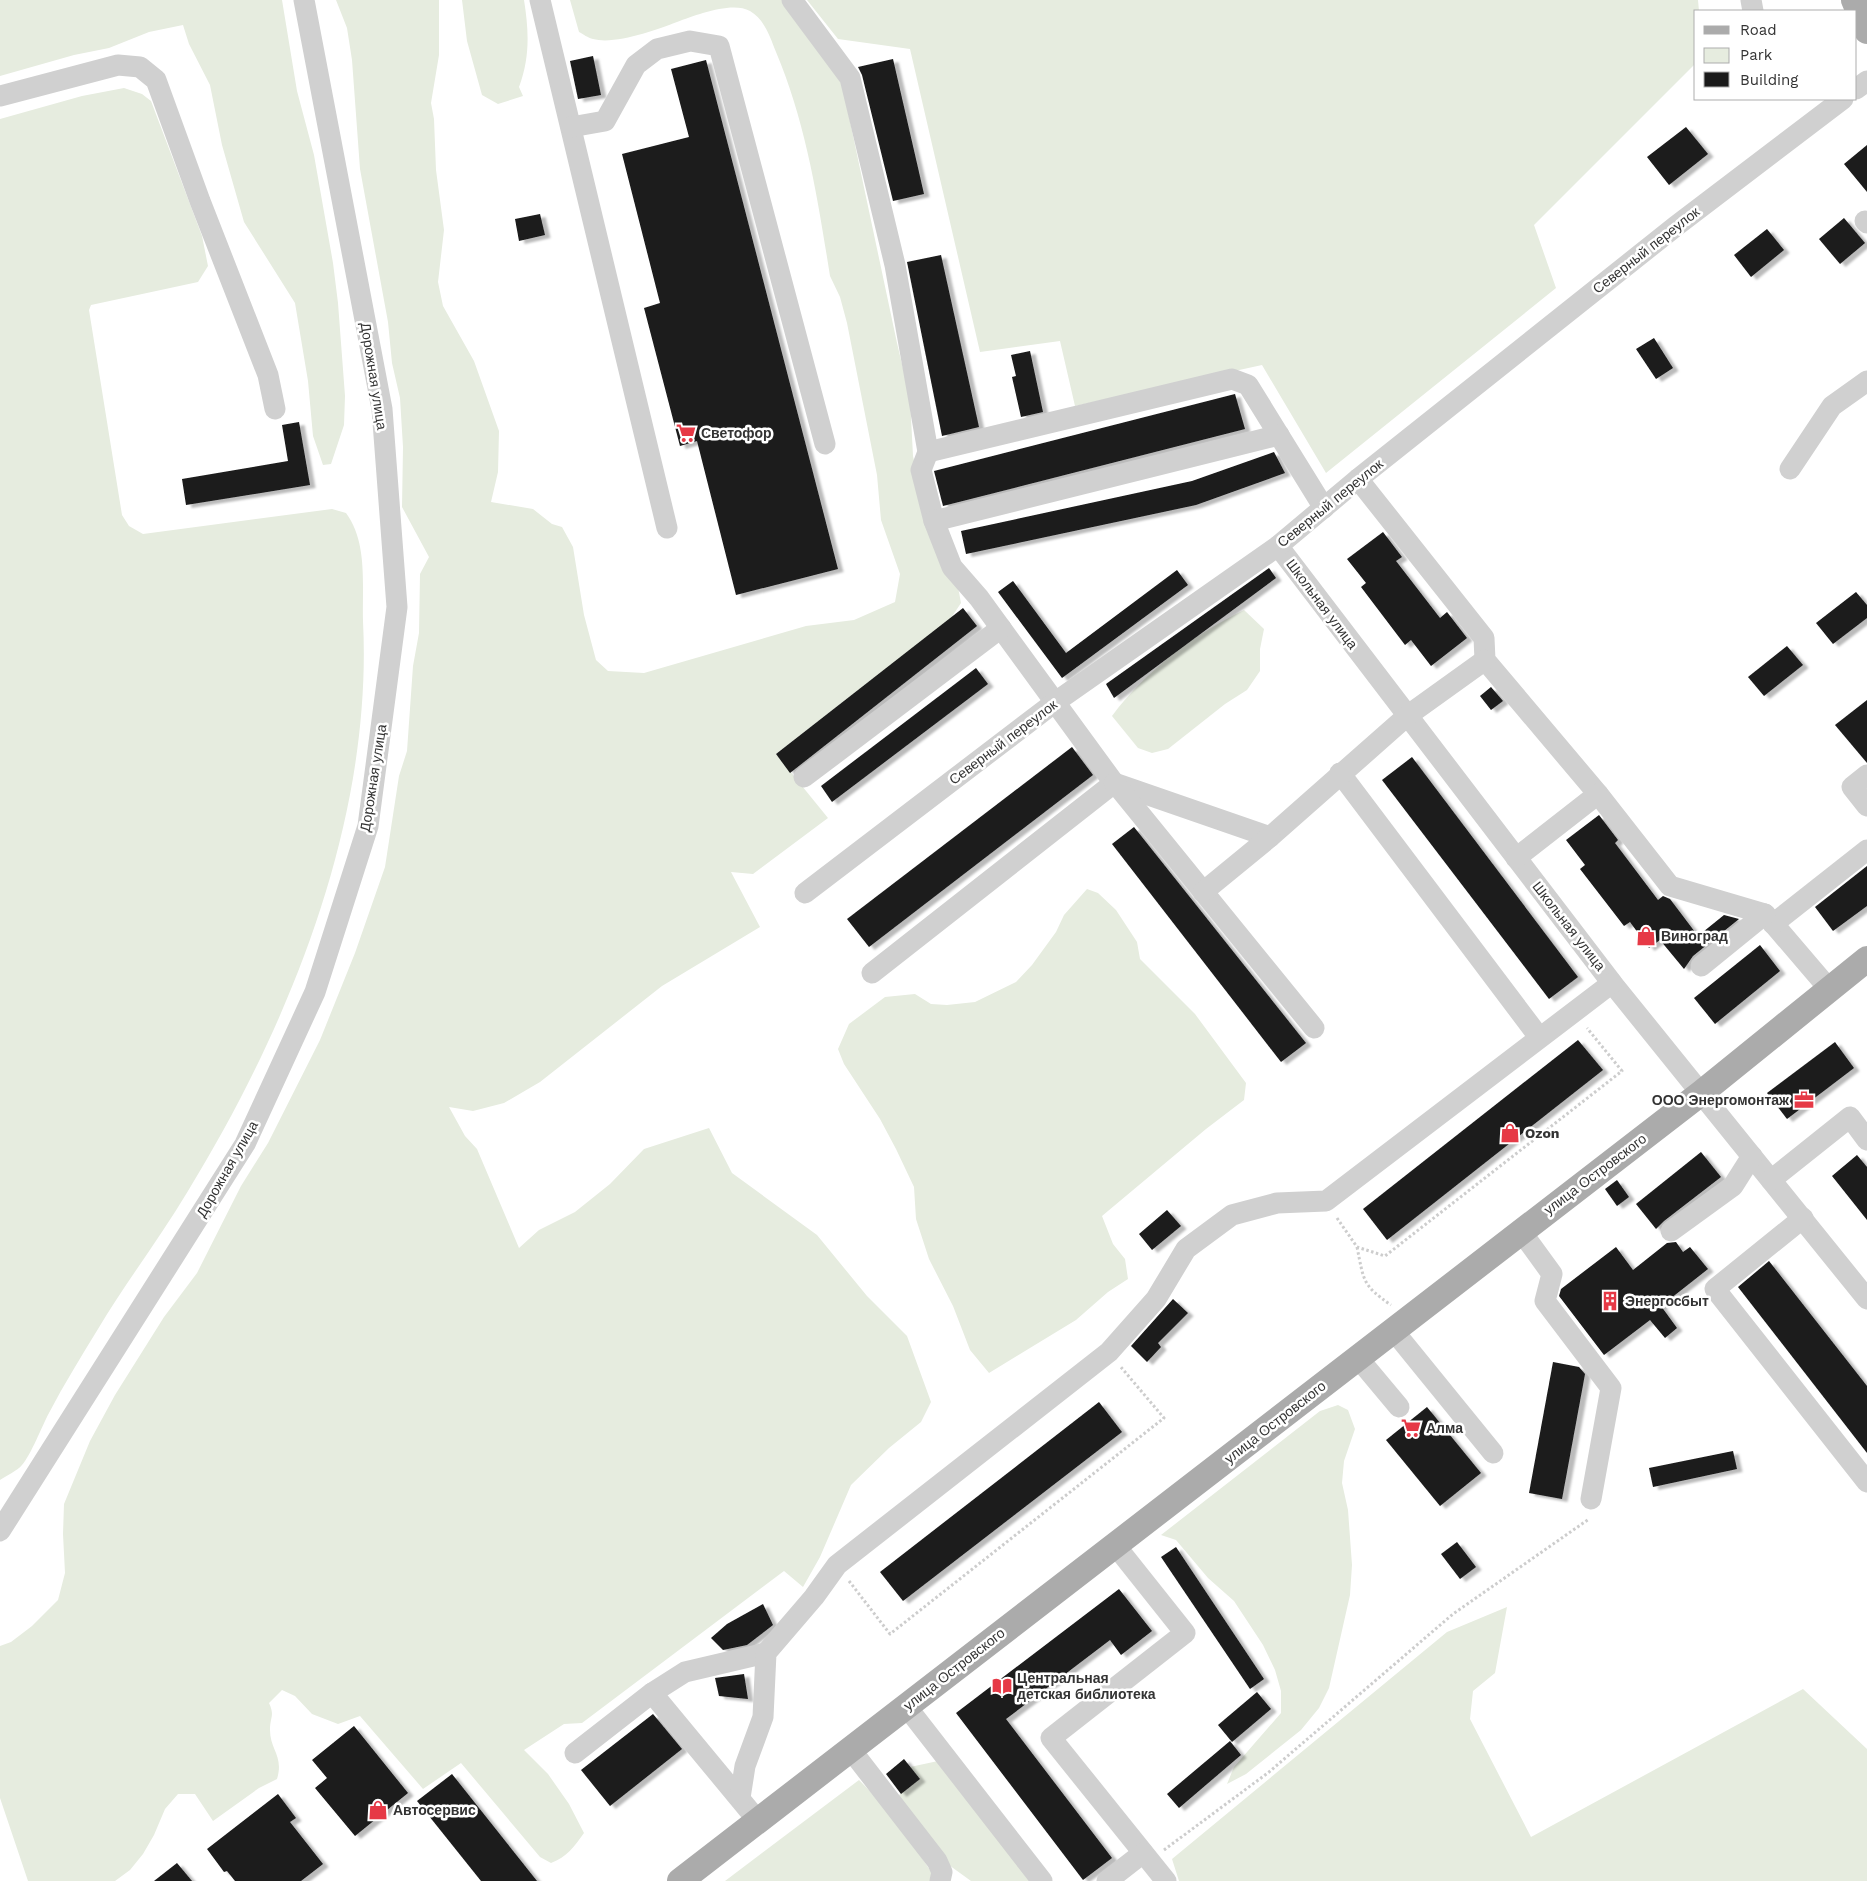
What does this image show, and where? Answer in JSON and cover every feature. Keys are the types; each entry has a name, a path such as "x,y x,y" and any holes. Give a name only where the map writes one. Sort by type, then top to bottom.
{"main road":[{"path":"1854,0 1867,32"},
{"name":"улица Островского","path":"680,1881 1358,1358 1520,1230 1700,1094 1867,960"}],"street":[{"name":"Дорожная улица","path":"0,1531 245,1144 316,992 368,826 397,607 388,478 382,409 304,0"},
{"path":"540,0 667,528"},
{"path":"792,0 850,78 895,266 928,452 921,470 934,521 952,567 980,598 1114,783 1314,1028"},
{"path":"570,127 605,121 636,65 657,49 690,41 719,46 825,444"},
{"path":"0,96 118,65 140,67 156,80 200,201 268,375 275,409"},
{"name":"Северный переулок","path":"805,893 1054,702 1278,546 1676,226 1842,100"},
{"path":"928,452 1232,379 1248,386 1324,508"},
{"path":"1790,469 1832,406 1867,381"},
{"path":"934,521 1279,435"},
{"path":"1358,480 1484,638 1485,660 1598,794 1670,886 1769,919 1830,990"},
{"name":"Школьная улица","path":"1278,546 1612,983 1867,1299"},
{"path":"804,777 1001,628"},
{"path":"1203,892 1270,837 1340,773 1407,716 1485,660"},
{"path":"1340,773 1539,1037"},
{"path":"1867,775 1852,787 1867,806"},
{"path":"1114,783 1270,837"},
{"path":"872,973 1114,783"},
{"path":"1516,858 1598,794"},
{"path":"1701,966 1867,850"},
{"path":"575,1753 652,1692 685,1672 766,1652 814,1597 837,1565 1109,1352 1156,1299 1186,1248 1232,1215 1278,1203 1326,1201 1612,983"},
{"path":"1772,1180 1850,1117 1867,1140"},
{"path":"1671,1231 1733,1186 1752,1156"},
{"path":"1803,1218 1715,1289 1867,1482"},
{"path":"1520,1230 1552,1274 1545,1301 1611,1388 1591,1499"},
{"path":"1400,1325 1493,1453"},
{"path":"1358,1358 1398,1407"},
{"path":"1115,1545 1185,1633 1051,1738 1166,1881"},
{"path":"740,1798 745,1766 763,1716 766,1652"},
{"path":"652,1692 758,1821"},
{"path":"906,1706 1042,1881"},
{"path":"851,1750 937,1861 942,1872 940,1881"},
{"path":"1107,1881 1146,1857"}],"path":[{"path":"1357,1246 1385,1256 1622,1071 1574,1012"},
{"path":"1326,1201 1357,1246 1364,1281 1373,1292 1393,1306 1400,1325"},
{"path":"837,1565 890,1634 1164,1418 1109,1352"},
{"path":"1146,1857 1268,1772 1453,1614 1590,1518 1591,1499"}],"green space":[{"path":"0,0 282,0 297,91 314,155 338,303 345,396 344,425 331,464 323,465 313,436 308,381 295,303 244,222 222,145 210,85 189,44 183,25 149,32 109,48 74,55 0,76"},
{"path":"336,0 439,0 439,55 431,103 434,119 436,170 444,230 438,282 443,306 474,361 499,431 498,472 491,502 533,509 552,524 562,527 573,547 584,615 596,660 608,671 644,673 806,626 854,620 895,602 900,574 881,520 877,475 847,323 840,297 830,276 810,162 795,106 766,29 760,19 750,11 742,8 724,8 624,38 612,40 593,39 579,32 570,0 785,0 841,79 910,398 913,456 918,479 958,587 961,603 951,618 776,754 828,818 753,874 731,872 760,927 662,986 540,1082 504,1103 473,1111 449,1107 465,1136 477,1149 519,1248 539,1230 575,1212 610,1184 644,1149 709,1128 732,1173 817,1235 867,1296 907,1336 931,1402 921,1422 889,1448 851,1485 820,1557 803,1587 784,1571 582,1723 564,1724 524,1750 548,1774 569,1804 584,1833 570,1851 557,1861 551,1863 540,1857 461,1763 423,1789 360,1716 338,1724 312,1714 295,1696 282,1690 269,1703 272,1714 271,1737 279,1764 277,1779 259,1788 213,1821 195,1794 178,1794 165,1809 154,1835 143,1854 130,1870 115,1881 28,1881 0,1798 0,1646 11,1642 32,1626 58,1600 65,1573 64,1504 90,1441 115,1395 164,1317 197,1273 241,1186 268,1143 320,1040 355,953 385,867 399,776 407,751 413,666 419,633 420,574 429,557 402,507 403,447 400,398 392,363 388,322 360,169 352,60 347,28"},
{"path":"462,0 524,0 528,44 523,76 519,87 523,96 498,104 482,95 467,41"},
{"path":"807,0 1698,0 1699,10 1694,10 1694,65 1534,225 1556,288 1326,473 1262,365 1075,406 1060,341 980,352 910,49 838,39"},
{"path":"124,88 142,94 151,101 202,236 208,266 198,282 91,305 89,310 122,515 129,526 143,534 332,509 346,513 358,537 361,551 363,696 354,771 339,845 318,918 291,990 260,1059 225,1127 188,1191 109,1312 67,1381 49,1413 33,1448 22,1465 0,1480 0,119 82,96"},
{"path":"1244,610 1264,629 1260,649 1260,671 1247,690 1225,704 1168,749 1152,753 1138,748 1112,716 1155,669 1207,630"},
{"path":"1087,889 1098,893 1116,910 1137,942 1140,959 1195,1014 1246,1083 1244,1100 1206,1129 1102,1216 1113,1244 1125,1259 1128,1279 1108,1292 1076,1320 989,1373 970,1350 953,1306 929,1259 916,1219 914,1187 880,1119 844,1064 838,1049 849,1024 885,997 915,994 931,1004 947,1005 975,1002 1016,982 1032,965 1056,932 1064,915"},
{"path":"1338,1405 1348,1410 1355,1429 1344,1461 1342,1483 1348,1510 1352,1565 1350,1595 1329,1688 1319,1708 1301,1730 1246,1774 1227,1784 1234,1767 1281,1713 1281,1691 1275,1670 1263,1645 1234,1601 1208,1578 1176,1540 1161,1535 1320,1411"},
{"path":"1507,1607 1495,1673 1473,1691 1470,1719 1531,1837 1803,1689 1867,1749 1867,1881 1179,1881 1172,1859 1447,1632"},
{"path":"938,1761 1032,1881 971,1881 942,1860 895,1798 920,1779 910,1767"},
{"path":"859,1780 890,1814 917,1851 934,1876 930,1881 725,1881"}],"building":[{"path":"593,56 601,95 578,99 570,61"},
{"path":"893,59 924,194 893,201 862,75 858,67"},
{"path":"706,60 838,569 736,595 697,441 680,446 644,308 660,303 622,154 689,137 671,69"},
{"path":"1686,127 1708,154 1669,185 1647,157"},
{"path":"1867,145 1867,192 1844,164"},
{"path":"540,214 545,235 519,241 515,219"},
{"path":"1844,218 1865,243 1840,264 1819,239"},
{"path":"1767,229 1784,250 1751,277 1734,255"},
{"path":"941,255 979,427 942,436 907,262"},
{"path":"1654,338 1673,368 1656,379 1636,349"},
{"path":"1030,351 1043,412 1021,417 1012,377 1016,376 1011,355"},
{"path":"1235,394 1245,429 943,506 934,471"},
{"path":"299,422 310,485 186,505 182,479 288,461 282,425"},
{"path":"1274,452 1285,473 1196,505 966,554 961,531 1192,481"},
{"path":"1383,532 1402,557 1396,561 1440,618 1447,612 1467,638 1431,666 1411,640 1405,645 1361,587 1366,583 1347,559"},
{"path":"1269,568 1276,578 1114,698 1106,684"},
{"path":"1177,570 1188,585 1062,678 998,592 1013,581 1066,653"},
{"path":"1856,592 1867,605 1867,618 1833,644 1816,623"},
{"path":"963,608 977,626 790,773 776,754"},
{"path":"1787,646 1803,665 1764,696 1748,677"},
{"path":"976,668 988,684 832,802 821,786"},
{"path":"1491,687 1503,701 1491,710 1480,696"},
{"path":"1867,700 1867,763 1835,725"},
{"path":"1072,747 1093,775 869,947 847,919"},
{"path":"1412,757 1578,977 1549,999 1382,780"},
{"path":"1599,815 1618,840 1615,843 1658,900 1663,896 1670,899 1698,936 1724,915 1739,919 1693,956 1684,969 1660,940 1649,948 1630,922 1624,926 1580,869 1585,865 1566,840"},
{"path":"1134,827 1306,1043 1281,1062 1112,844"},
{"path":"1867,866 1867,906 1833,931 1815,907"},
{"path":"1760,945 1780,971 1715,1024 1694,998"},
{"path":"1578,1040 1603,1070 1387,1240 1363,1209"},
{"path":"1835,1042 1854,1068 1787,1119 1767,1093"},
{"path":"1701,1152 1721,1177 1656,1229 1636,1204"},
{"path":"1857,1155 1867,1167 1867,1220 1832,1176"},
{"path":"1617,1180 1629,1197 1617,1206 1605,1189"},
{"path":"1167,1210 1181,1226 1152,1250 1139,1234"},
{"name":"Энергосбыт","path":"1676,1242 1683,1252 1690,1247 1708,1269 1661,1306 1677,1328 1665,1338 1650,1320 1604,1355 1559,1296 1561,1289 1616,1247 1633,1270 1667,1243"},
{"path":"1769,1261 1867,1386 1867,1453 1738,1287"},
{"path":"1173,1299 1188,1313 1158,1343 1161,1347 1147,1362 1131,1346"},
{"path":"1553,1362 1579,1367 1585,1374 1562,1499 1529,1493"},
{"path":"1099,1402 1122,1432 903,1601 880,1572"},
{"path":"1427,1407 1481,1473 1440,1506 1386,1440"},
{"path":"1733,1451 1737,1469 1653,1487 1649,1468"},
{"path":"1457,1542 1476,1567 1460,1579 1441,1554"},
{"path":"1176,1547 1264,1679 1250,1689 1161,1557"},
{"path":"1119,1589 1152,1631 1121,1655 1110,1640 1006,1719 1112,1858 1083,1880 956,1713"},
{"path":"763,1604 773,1625 747,1645 723,1650 711,1638 727,1624"},
{"path":"744,1674 748,1699 719,1696 715,1678"},
{"path":"1257,1692 1271,1709 1232,1742 1218,1725"},
{"path":"653,1714 682,1749 610,1806 581,1770"},
{"path":"354,1726 408,1793 355,1836 315,1788 327,1778 312,1760"},
{"path":"1230,1741 1241,1755 1179,1808 1167,1794"},
{"path":"904,1759 920,1779 901,1794 886,1774"},
{"path":"452,1774 537,1881 481,1881 417,1801"},
{"path":"278,1794 296,1818 290,1822 323,1864 301,1881 235,1881 227,1871 224,1872 207,1849"},
{"path":"177,1863 192,1881 154,1881"}],"place":[{"name":"Светофор","path":"686,433"},
{"name":"Виноград","path":"1646,936"},
{"name":"ООО Энергомонтаж","path":"1804,1100"},
{"name":"Ozon","path":"1510,1133"},
{"name":"Энергосбыт","path":"1610,1301"},
{"name":"Алма","path":"1411,1428"},
{"name":"Центральная детская библиотека","path":"1002,1686"},
{"name":"Автосервис","path":"378,1810"}]}
